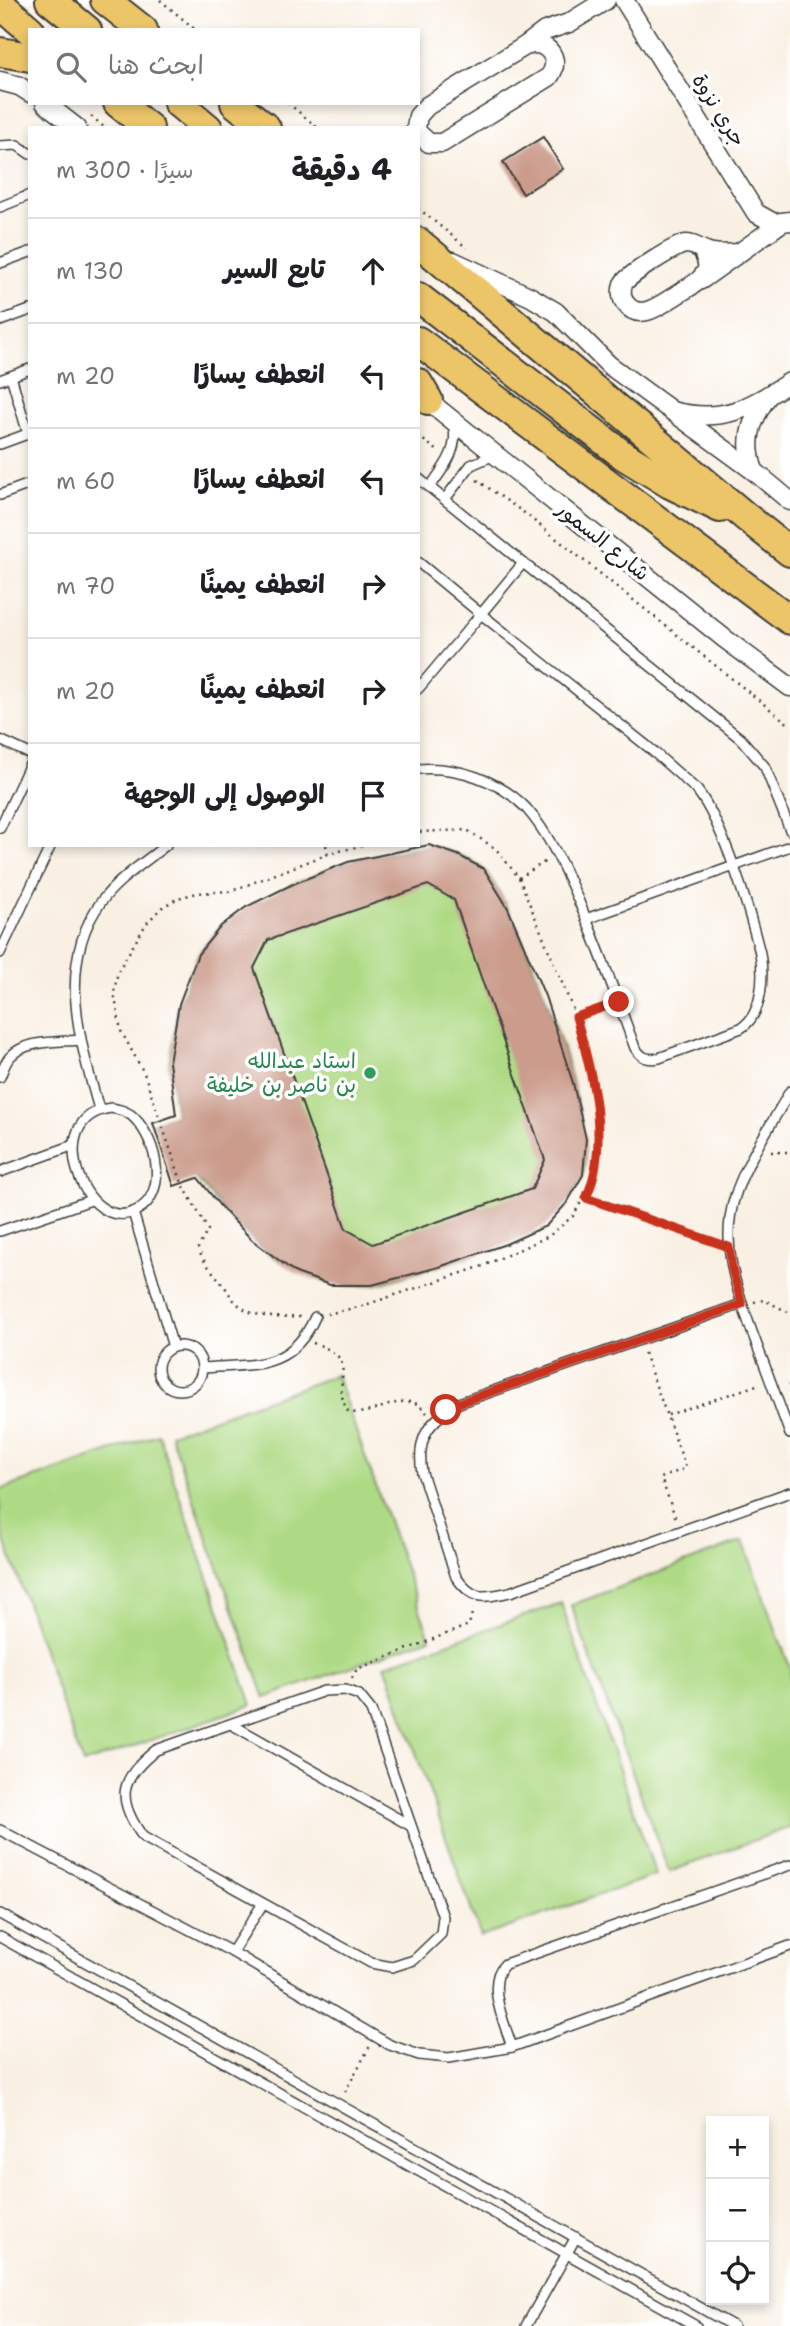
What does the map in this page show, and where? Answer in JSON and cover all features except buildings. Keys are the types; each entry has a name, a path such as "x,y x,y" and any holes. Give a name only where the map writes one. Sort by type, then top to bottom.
{"main road":[{"path":"50,0 85,28"},
{"path":"105,0 140,28"},
{"path":"124,0 140,28"},
{"path":"0,4 28,28"},
{"path":"0,52 28,57"},
{"path":"120,105 147,126"},
{"path":"180,105 206,126"},
{"path":"237,105 264,126"},
{"path":"426,248 790,552"},
{"path":"420,299 623,455 670,484 714,506 746,517"},
{"path":"420,342 790,620"}],"street":[{"path":"525,47 545,31 569,23 606,0"},
{"name":"جري نزوة","path":"624,0 756,213 767,221 785,222"},
{"path":"420,135 429,143 442,143 544,81 553,72 560,40 569,23"},
{"path":"416,126 418,116 426,106 531,44 543,45 555,59"},
{"path":"0,81 19,86 28,92"},
{"path":"48,105 74,126"},
{"path":"738,253 703,251 694,245 677,247 629,276 622,293 626,305 643,313 649,311 724,265 785,222"},
{"path":"426,248 544,303 567,321 609,365 754,471 790,501"},
{"path":"700,280 708,266 703,251"},
{"path":"670,411 715,417 747,407 790,382"},
{"name":"شارع السمور","path":"422,392 725,639 790,687"},
{"path":"754,471 749,454 749,435 756,414 769,394"}],"lane":[{"path":"0,146 17,145 28,153"},
{"path":"0,207 28,196"},
{"path":"0,263 28,253"},
{"path":"0,321 28,311"},
{"path":"0,380 28,370"},
{"path":"11,376 28,431"},
{"path":"430,487 449,459 455,443 451,418"},
{"path":"0,444 28,434"},
{"path":"445,499 464,471 479,460 496,454"},
{"path":"420,480 741,739 765,767 790,830"},
{"path":"0,495 28,485"},
{"path":"420,687 523,563"},
{"path":"420,564 647,746 697,790 711,814 733,868 762,967 759,993 749,1023 659,1058 643,1057 635,1048 586,919 557,855 531,814 487,780 465,773 420,769"},
{"path":"0,740 28,753"},
{"path":"0,828 28,768"},
{"path":"586,919 790,846"},
{"path":"0,953 50,847"},
{"path":"99,1109 80,1040 76,977 78,956 86,925 102,900 122,879 163,847"},
{"path":"0,1077 10,1056 17,1051 80,1040"},
{"path":"790,1091 734,1199 730,1215 729,1247 742,1304 790,1434"},
{"path":"99,1109 122,1110 132,1116 150,1147 156,1170 155,1190 149,1199 133,1212 110,1213 91,1200 79,1173 76,1133 89,1114 99,1109"},
{"path":"0,1172 75,1145"},
{"path":"0,1231 91,1200"},
{"path":"133,1212 173,1348"},
{"path":"742,1304 459,1403 434,1420 426,1431 419,1458 422,1473 456,1577 465,1590 475,1596 510,1592 790,1492"},
{"path":"202,1368 269,1362 287,1354 303,1340 315,1317"},
{"path":"181,1346 196,1353 202,1368 200,1378 185,1389 176,1390 167,1386 158,1370 159,1360 173,1348 181,1346"},
{"path":"345,1690 359,1695 371,1710 443,1917 441,1934 414,1960 392,1967 371,1963 143,1837 131,1821 124,1787 135,1767 156,1750 231,1724 324,1692 345,1690"},
{"path":"231,1724 411,1826"},
{"path":"0,1830 232,1952 375,2037 404,2051 434,2057 464,2057 512,2047 790,1946"},
{"path":"512,2047 495,1985 498,1973 505,1964 790,1865"},
{"path":"232,1952 262,1905"},
{"path":"0,1914 733,2326"},
{"path":"0,1937 696,2326"},
{"path":"365,2141 373,2124"},
{"path":"526,2326 576,2237"}],"path":[{"path":"160,0 195,28"},
{"path":"290,105 316,126"},
{"path":"420,437 449,459"},
{"path":"464,471 537,523 790,725"},
{"path":"356,847 328,854 231,891 197,893 178,898 161,908 146,924 118,971 114,992 121,1031 144,1073 182,1183 208,1230 198,1248 202,1261 234,1300 258,1316 315,1317 359,1307 483,1266 549,1236 573,1216 594,1181 598,1151 594,1080 576,1017 519,878 496,849 467,830 420,832"},
{"path":"326,847 328,854"},
{"path":"519,878 557,855"},
{"path":"576,1017 619,1002"},
{"path":"757,1152 790,1152"},
{"path":"586,1198 729,1247"},
{"path":"742,1304 764,1300 790,1313"},
{"path":"303,1340 329,1349 339,1356 343,1368 342,1395 348,1411 361,1413 413,1402 434,1420"},
{"path":"639,1340 686,1468 661,1478 681,1531"},
{"path":"668,1415 770,1380"},
{"path":"790,1385 790,1391"},
{"path":"345,1690 357,1669 469,1625 475,1596"},
{"path":"338,2104 375,2037"}],"green space":[{"name":"استاد عبدالله بن ناصر بن خليفة","path":"429,845 475,862 486,872 501,896 536,974 568,1067 585,1148 583,1175 565,1205 547,1223 525,1235 383,1283 335,1284 303,1274 273,1256 245,1233 220,1207 153,1123 176,1115 169,1062 179,1004 198,954 221,926 293,884 348,862"},
{"path":"336,1375 430,1638 265,1698 170,1434"},
{"path":"158,1434 252,1705 83,1764 0,1526 0,1490"},
{"path":"743,1541 790,1668 790,1827 669,1872 571,1605"},
{"path":"561,1603 656,1875 481,1937 385,1665"}],"place":[{"name":"استاد عبدالله بن ناصر بن خليفة","path":"370,1073"}],"route":[{"path":"446,1410 459,1403 742,1304 729,1247 586,1198 594,1181 598,1151 594,1080 576,1017 619,1002"}]}
